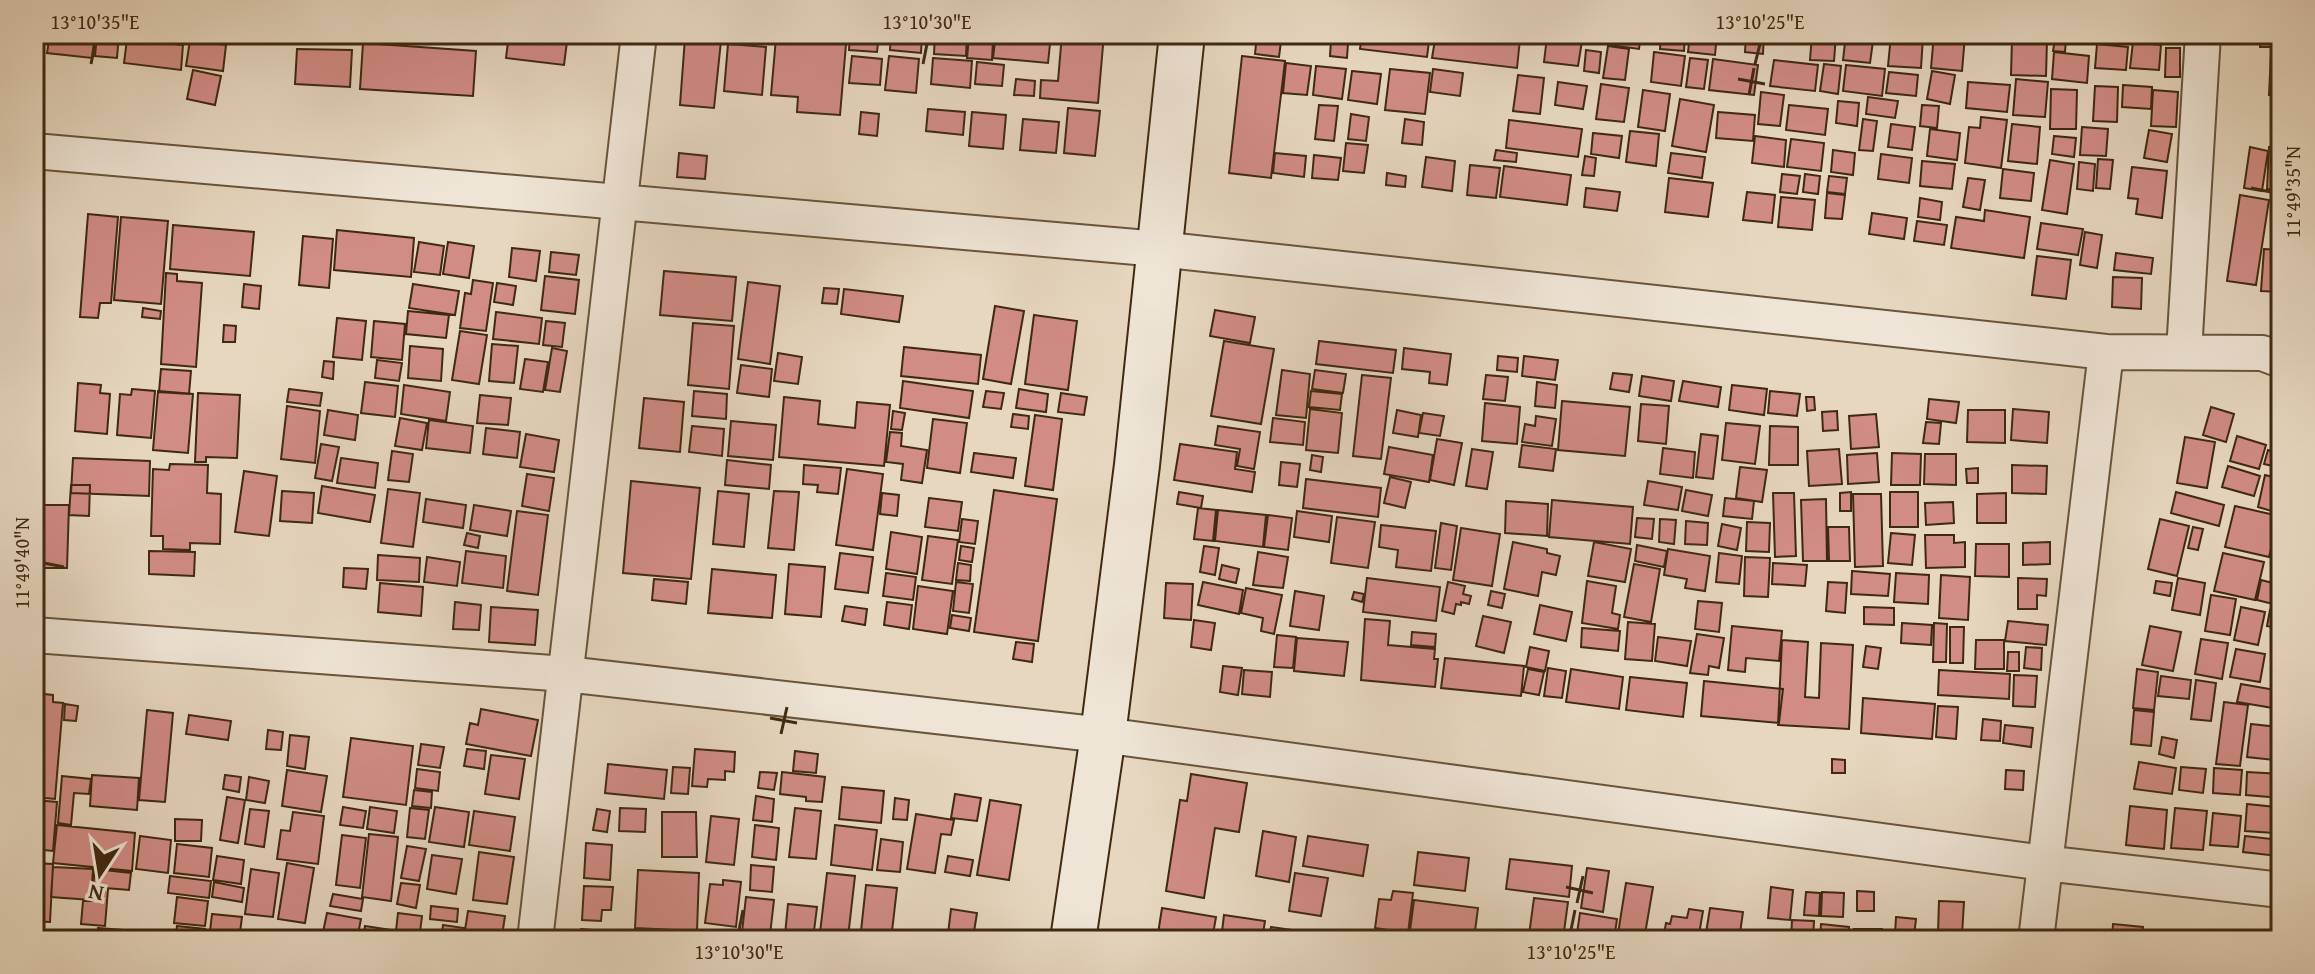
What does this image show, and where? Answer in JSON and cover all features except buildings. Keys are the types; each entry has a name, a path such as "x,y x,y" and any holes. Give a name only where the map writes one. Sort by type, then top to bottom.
{"main road":[{"path":"1073,940 1137,465 1182,34"}],"street":[{"path":"535,940 639,34"},
{"path":"2184,352 2203,34"},
{"path":"34,151 1159,249 2106,352 2262,353 2281,360"},
{"path":"2036,940 2106,352"},
{"path":"34,635 566,674 1103,735 2044,863 2281,890"}]}
